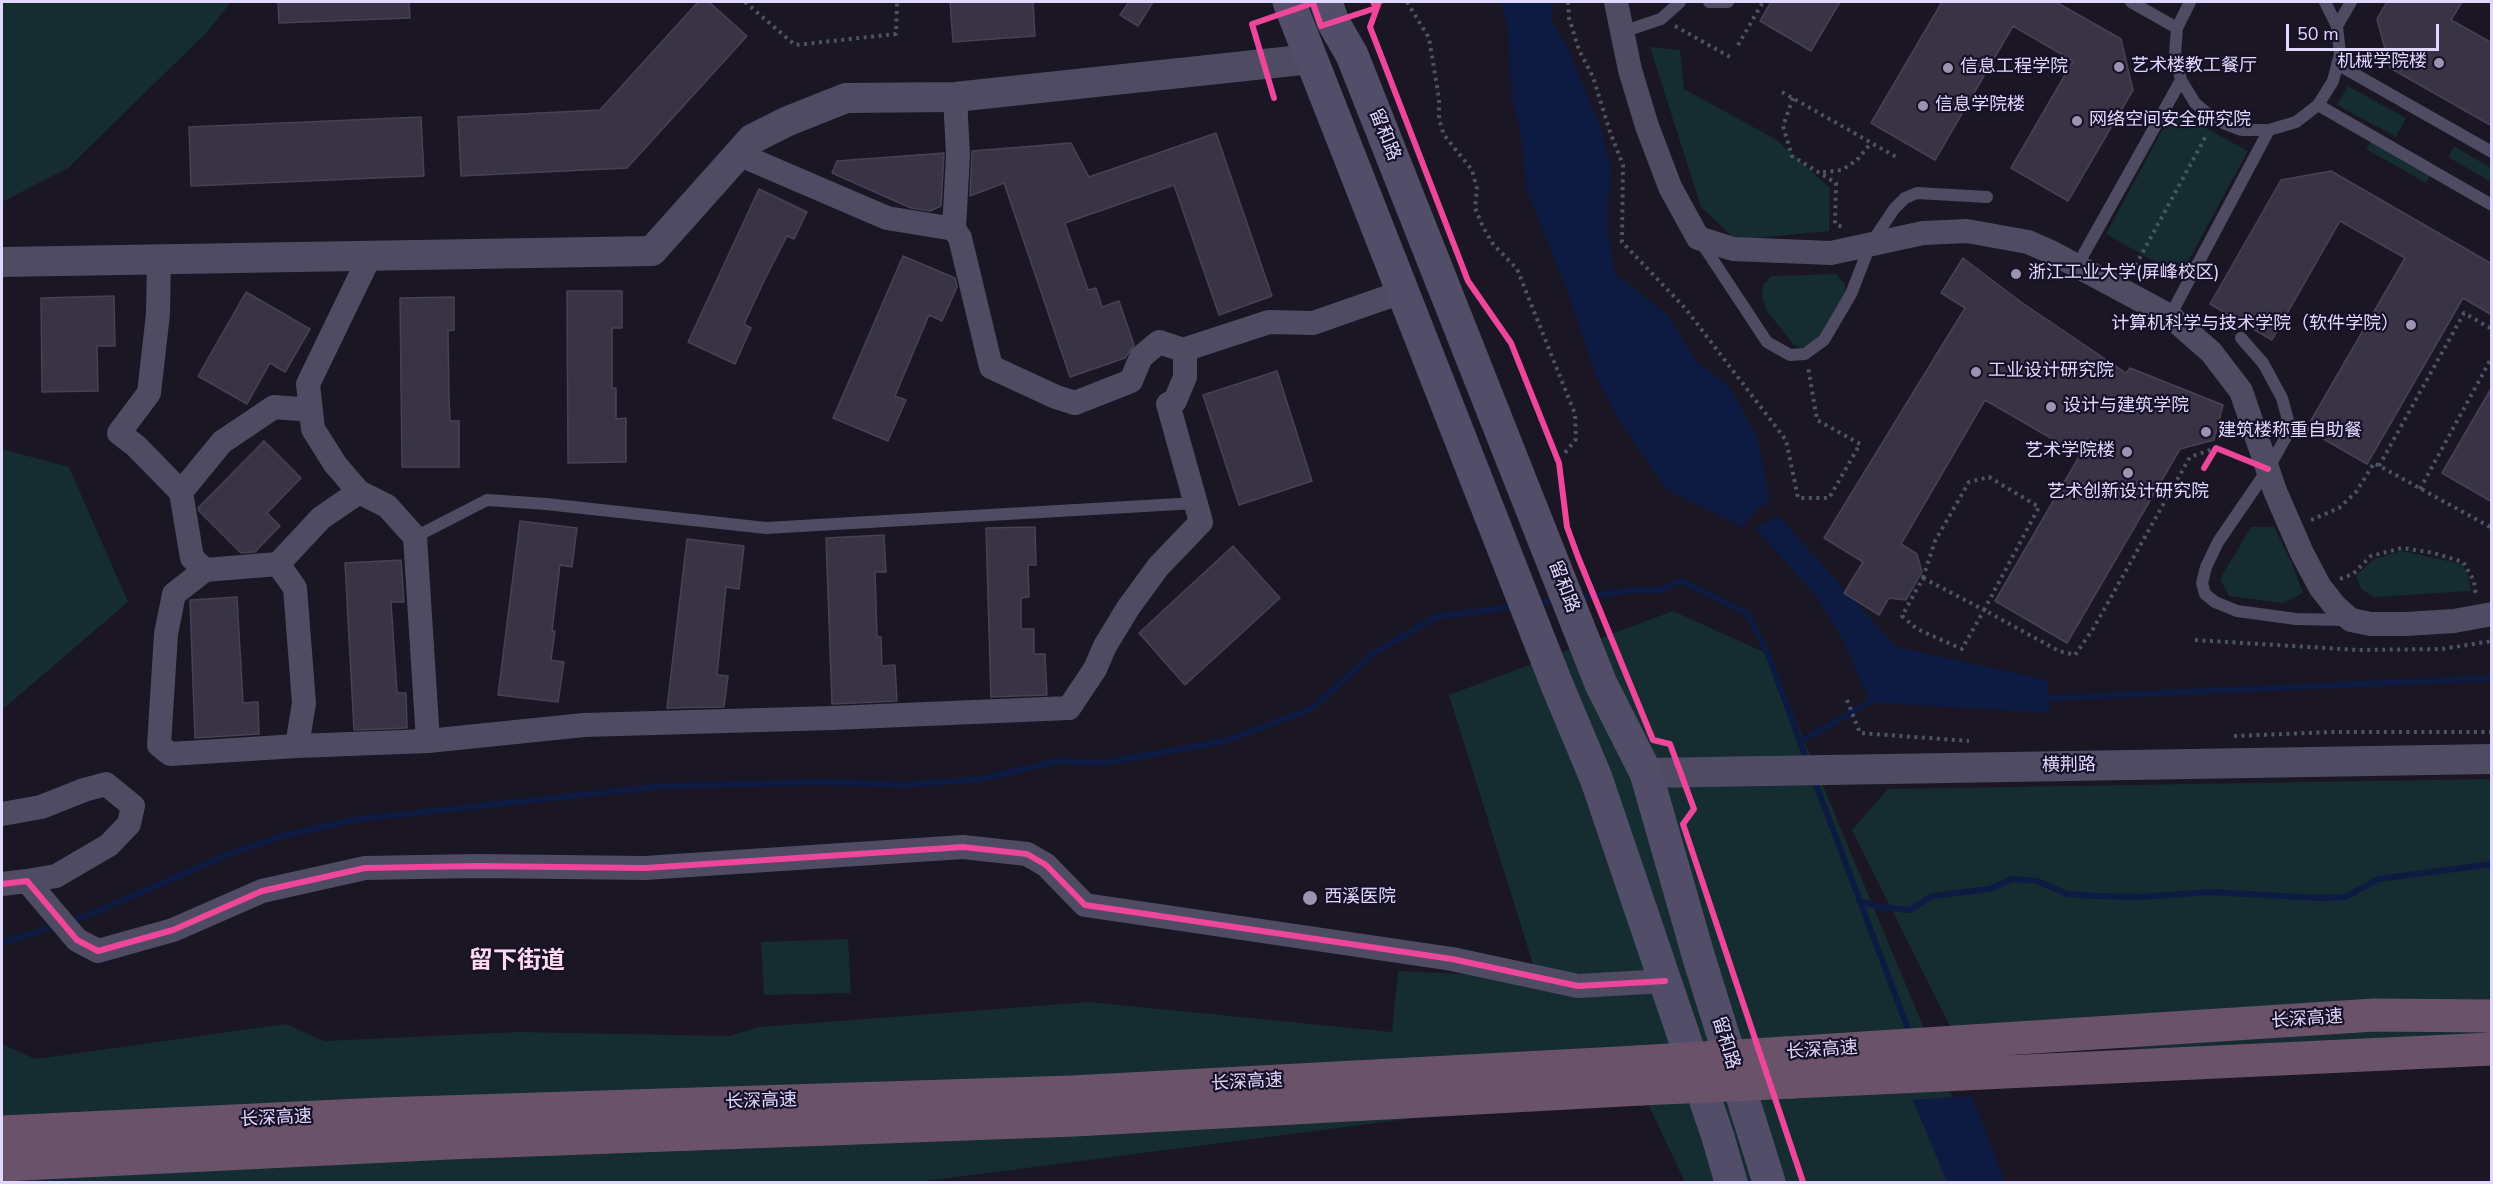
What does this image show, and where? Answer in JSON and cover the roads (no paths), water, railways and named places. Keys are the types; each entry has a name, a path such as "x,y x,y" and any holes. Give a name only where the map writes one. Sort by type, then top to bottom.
{"highway":[{"name":"长深高速","path":"1789,1067 1914,1045 2373,1015 2492,1016"},
{"name":"长深高速","path":"2,1132 393,1113 1639,1075 1789,1067 1926,1075 2492,1049"},
{"path":"2306,1058 2492,1061"},
{"name":"长深高速","path":"2,1165 449,1143 1075,1120 1639,1075"}],"main road":[{"name":"留和路","path":"1289,2 1557,685 1596,778 1731,1182"},
{"name":"留和路","path":"1330,12 1352,55 1601,684 1646,773 1699,958 1768,1182"}],"street":[{"path":"1616,2 1630,70 1647,126 1670,187 1698,238 1733,249 1831,252 1923,233 1967,231 2028,242 2170,316 2211,352 2241,391 2290,528 2320,587 2335,606 2351,620 2371,624 2404,624 2454,621 2484,616"},
{"path":"2,262 652,251 752,139 788,121 846,98 955,97 1311,59"},
{"path":"955,97 958,155 954,229 963,248 991,367 1056,397 1075,403 1131,381 1141,357 1159,342 1185,349 1269,322 1313,323 1402,292"},
{"path":"738,154 887,218 954,229"},
{"path":"370,256 308,384 313,429 335,464 359,492 387,506 415,537 429,741"},
{"path":"159,260 158,314 149,393 119,433 136,446 181,492 192,558 205,570"},
{"path":"359,492 321,518 278,564 205,570 174,594 166,634 159,745 170,754 429,741 584,725 1069,708 1095,669 1105,646 1128,608 1158,567 1201,522 1168,404 1175,401 1185,377 1185,349"},
{"path":"181,492 222,442 274,407 311,410"},
{"path":"278,564 295,588 303,703 297,746"},
{"name":"横荆路","path":"1646,773 2492,759"},
{"path":"2,814 41,807 106,784 133,806 129,824 109,845 33,889 2,884"},
{"path":"33,889 77,940 98,951 173,930 262,891 365,868 477,866 645,868 963,847 1027,854 1046,865 1085,905 1452,959 1578,986 1665,981"}],"lane":[{"path":"1622,32 1661,19 1680,2"},
{"path":"1709,2 1728,2"},
{"path":"2131,2 2177,28"},
{"path":"2190,2 2177,28 2175,54 2181,80 2194,103 2215,120 2241,130 2269,130 2296,122 2318,105 2333,81 2340,54 2337,26 2325,2"},
{"path":"2337,26 2351,2"},
{"path":"2337,64 2492,152"},
{"path":"2077,266 2181,80"},
{"path":"2318,105 2492,205"},
{"path":"2170,316 2269,130"},
{"path":"1698,238 1767,342 1790,355 1806,354 1824,339 1851,294 1870,245 1894,208 1905,198 1917,193 1987,197"},
{"path":"2241,338 2256,354 2282,398 2288,420 2287,435 2268,469 2218,542 2206,567 2202,584 2205,594 2215,602 2238,612 2296,619 2351,620"},
{"path":"415,537 487,500 546,504 766,528 1196,503"}],"water":[{"path":"1501,2 1553,2 1551,20 1567,46 1600,126 1611,168 1607,224 1615,274 1668,315 1697,362 1729,386 1757,436 1770,501 1759,508 1742,527 1667,490 1618,418 1596,376 1565,285 1527,191 1520,128 1512,98 1508,29"},
{"path":"1778,515 1896,647 2047,680 2050,713 1870,702 1842,638 1815,595 1756,529"},
{"path":"1972,1096 2005,1182 1947,1182 1913,1100"}],"waterway":[{"path":"1577,598 1632,590 1657,591 1682,581 1748,614 1768,654 1807,761"},
{"path":"1535,603 1558,600"},
{"path":"68,922 229,854 281,836 358,819 664,786 825,782 904,785 981,779 1057,761 1103,763 1225,741 1311,709 1374,653 1436,617 1516,606"},
{"path":"2049,698 2492,678"},
{"path":"1800,742 1870,702"},
{"path":"1814,779 1910,1034"},
{"path":"1859,901 1880,907 1910,910 1932,896 1990,889 2012,879 2037,881 2067,894 2096,896 2140,897 2210,892 2320,898 2346,897 2378,879 2492,864"},
{"path":"2,943 58,925"}],"place":[{"name":"机械学院楼","path":"2439,63"},
{"name":"艺术楼教工餐厅","path":"2119,67"},
{"name":"信息工程学院","path":"1948,68"},
{"name":"信息学院楼","path":"1923,106"},
{"name":"网络空间安全研究院","path":"2077,121"},
{"name":"浙江工业大学(屏峰校区)","path":"2016,274"},
{"name":"计算机科学与技术学院（软件学院）","path":"2411,325"},
{"name":"工业设计研究院","path":"1976,372"},
{"name":"设计与建筑学院","path":"2051,407"},
{"name":"建筑楼称重自助餐","path":"2206,432"},
{"name":"艺术学院楼","path":"2127,452"},
{"name":"艺术创新设计研究院","path":"2128,473"},
{"name":"西溪医院","path":"1310,898"}],"district":[{"name":"留下街道","path":"517,962"}]}
